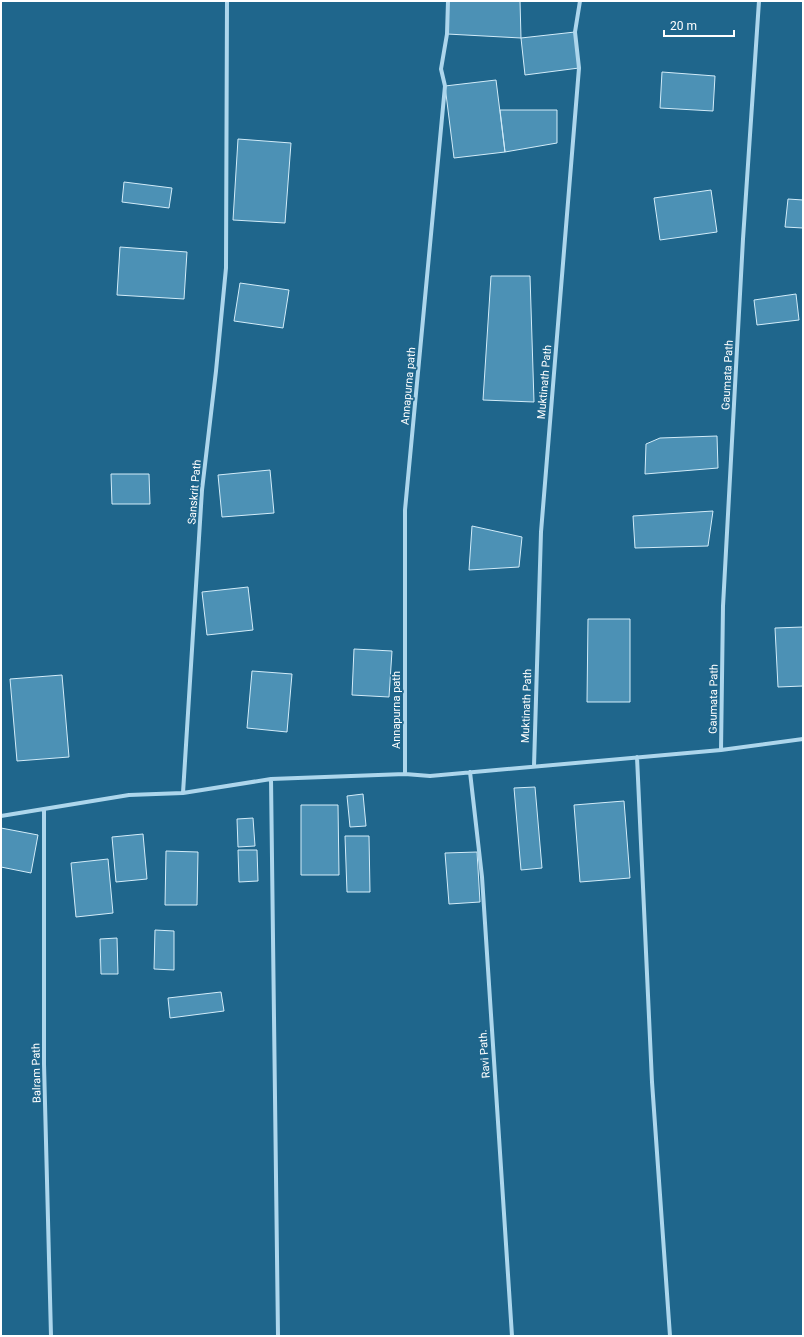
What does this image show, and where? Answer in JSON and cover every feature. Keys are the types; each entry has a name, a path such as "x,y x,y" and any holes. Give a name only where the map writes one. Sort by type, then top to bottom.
{"street":[{"name":"Sanskrit Path","path":"183,793 202,490 226,268 227,1"},
{"name":"Annapurna path","path":"405,774 405,510 445,86 441,69 447,34 448,1"},
{"name":"Muktinath Path","path":"534,766 541,532 579,68 575,32 580,1"},
{"name":"Gaumata Path","path":"721,750 723,606 744,216 759,1"},
{"path":"1,816 129,795 183,793 271,779 405,774 430,776 721,750 803,739"},
{"path":"637,757 652,1082 670,1336"},
{"name":"Ravi Path.","path":"470,772 482,877 512,1336"},
{"path":"271,779 278,1336"},
{"name":"Balram Path","path":"44,810 44,1064 51,1336"}],"building":[{"path":"448,1 520,1 521,38 447,34"},
{"path":"575,32 579,68 525,75 521,38"},
{"path":"662,72 715,76 713,111 660,108"},
{"path":"496,80 505,152 454,158 445,86"},
{"path":"500,110 557,110 557,143 505,152"},
{"path":"238,139 291,143 285,223 233,220"},
{"path":"124,182 172,188 169,208 122,202"},
{"path":"711,190 717,232 660,240 654,198"},
{"path":"788,199 803,200 803,228 785,227"},
{"path":"120,247 187,252 184,299 117,295"},
{"path":"491,276 530,276 534,402 483,400"},
{"path":"240,283 289,290 283,328 234,321"},
{"path":"796,294 799,320 757,325 754,300"},
{"path":"717,436 718,468 645,474 646,444 660,438"},
{"path":"270,470 274,513 222,517 218,475"},
{"path":"111,474 149,474 150,504 112,504"},
{"path":"713,511 708,546 635,548 633,516"},
{"path":"472,526 522,537 519,567 469,570"},
{"path":"248,587 253,630 207,635 202,592"},
{"path":"588,619 630,619 630,702 587,702"},
{"path":"803,627 803,686 778,687 775,628"},
{"path":"354,649 392,651 389,697 352,695"},
{"path":"252,671 292,674 287,732 247,728"},
{"path":"62,675 69,757 17,761 10,679"},
{"path":"535,787 542,868 521,870 514,788"},
{"path":"363,794 366,826 350,827 347,796"},
{"path":"624,801 630,878 580,882 574,805"},
{"path":"301,805 338,805 339,875 301,875"},
{"path":"253,818 255,846 238,847 237,819"},
{"path":"1,828 38,835 31,873 1,867"},
{"path":"143,834 147,879 116,882 112,837"},
{"path":"345,836 369,836 370,892 347,892"},
{"path":"238,850 257,850 258,881 239,882"},
{"path":"166,851 198,852 197,905 165,905"},
{"path":"477,852 480,902 449,904 445,853"},
{"path":"108,859 113,913 76,917 71,863"},
{"path":"155,930 174,931 174,970 154,969"},
{"path":"117,938 118,974 101,974 100,939"},
{"path":"221,992 224,1011 170,1018 168,998"}]}
